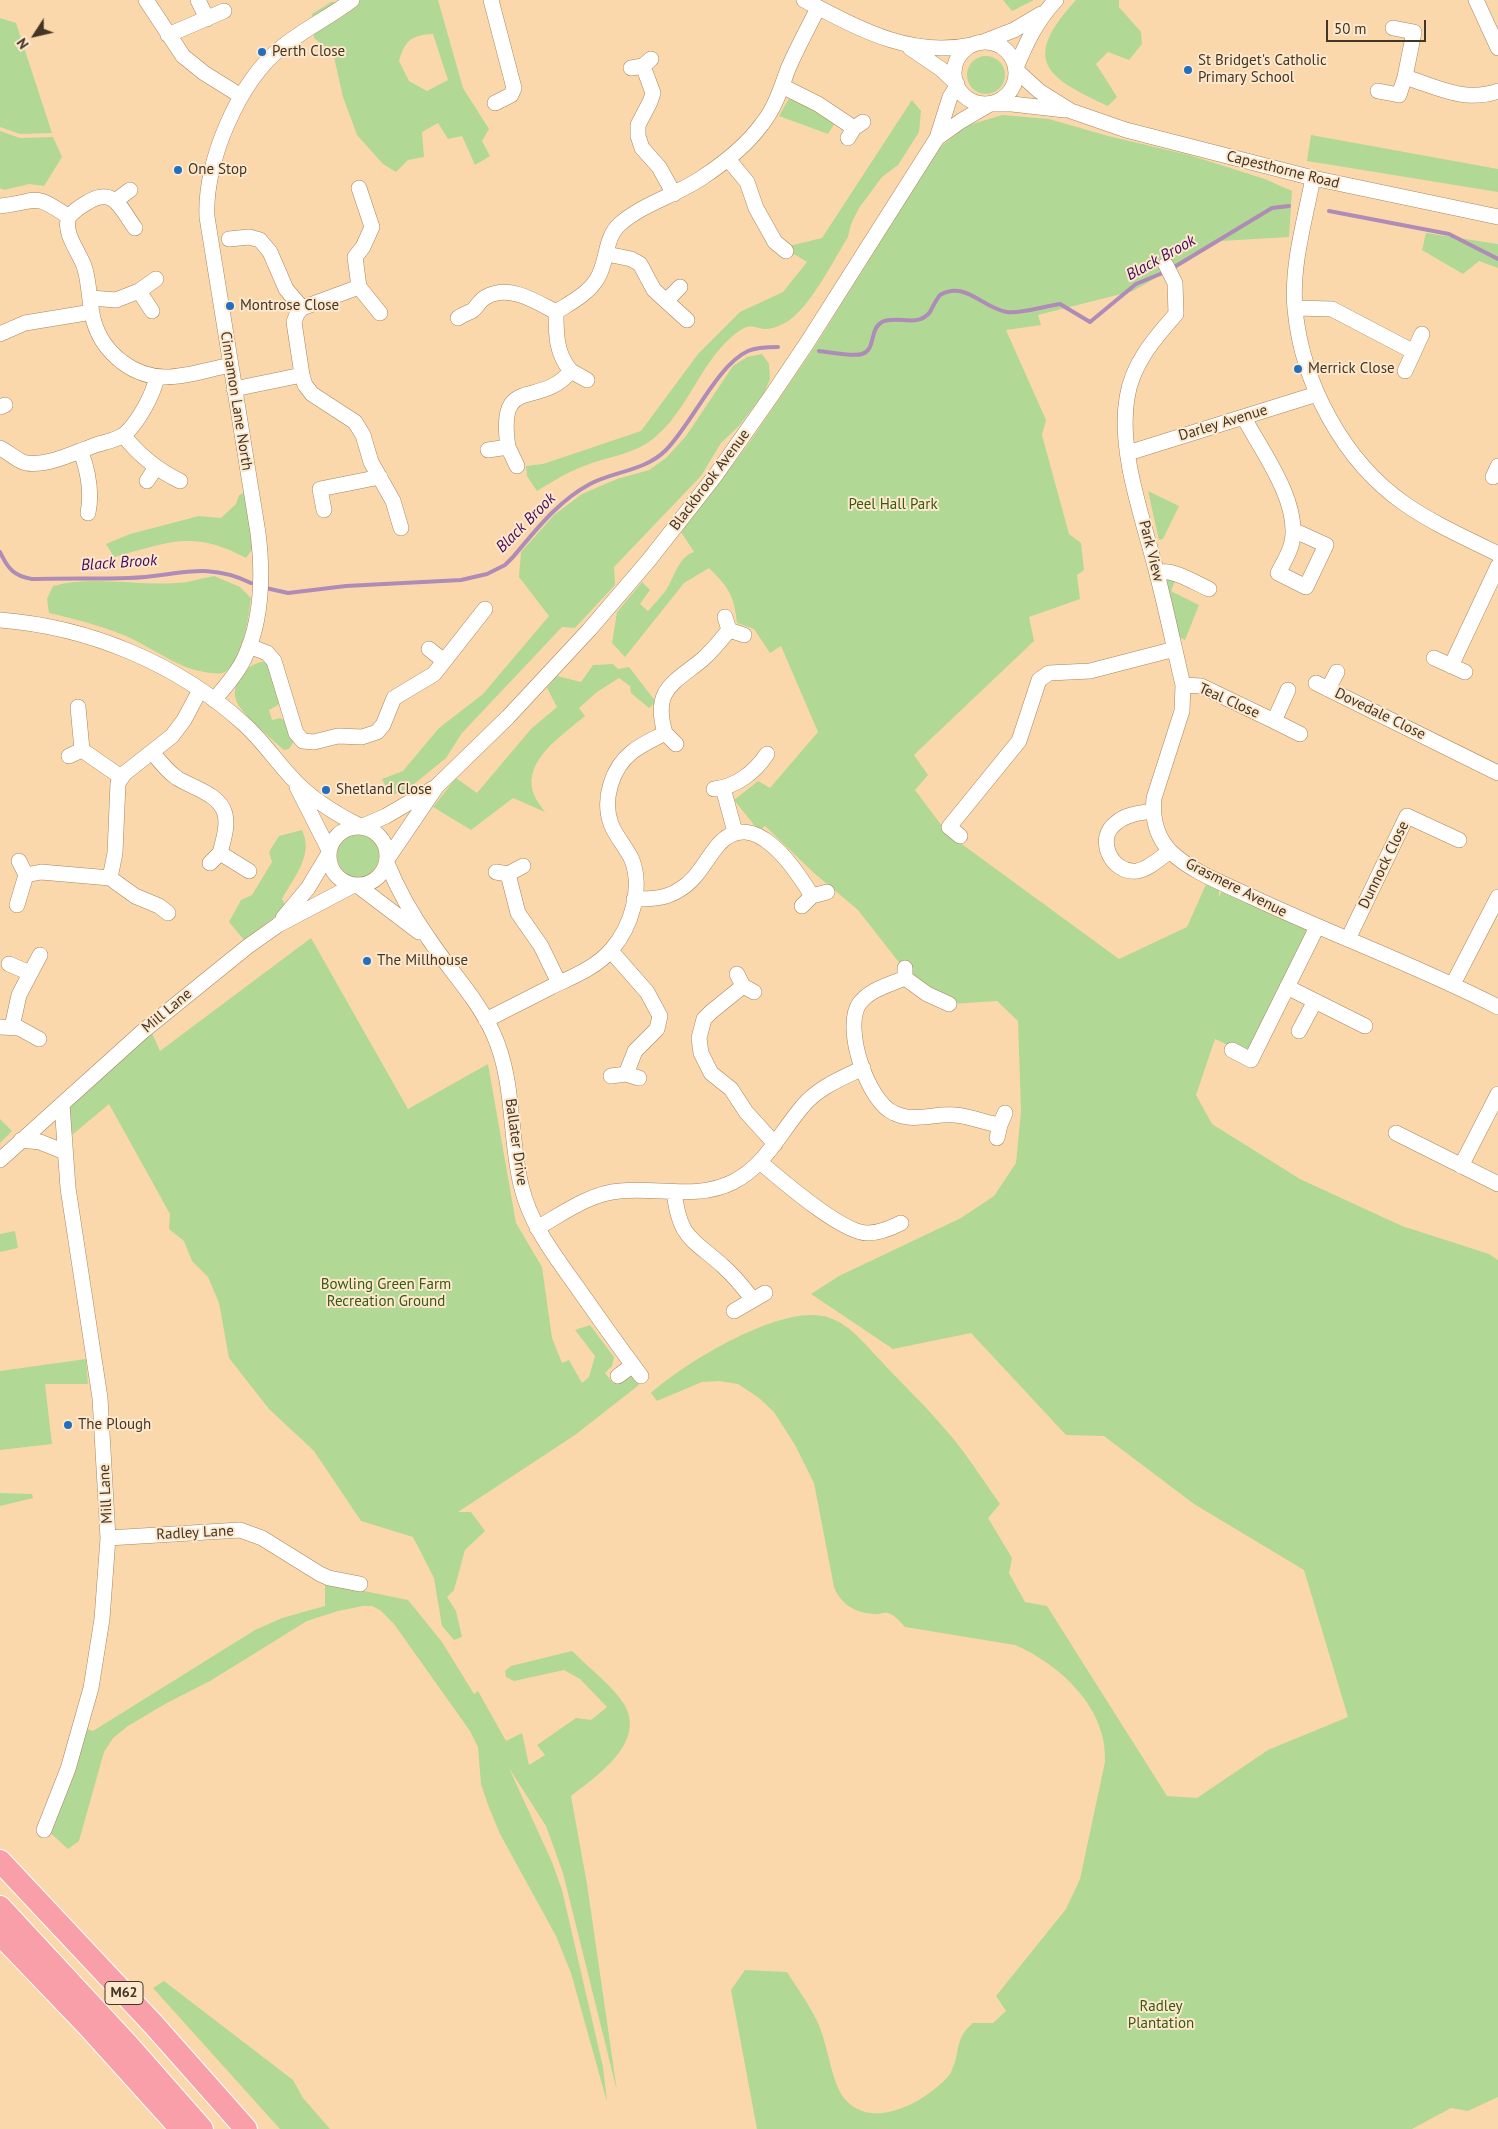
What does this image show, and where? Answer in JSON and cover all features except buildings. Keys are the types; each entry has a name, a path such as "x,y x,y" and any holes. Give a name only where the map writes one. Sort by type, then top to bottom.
{"highway":[{"name":"M62","path":"0,1860 153,2024 246,2129"},
{"name":"M62","path":"0,1907 128,2045 202,2129"},
{"path":"0,1934 88,2026 181,2129"}],"street":[{"path":"146,0 183,56 204,73 241,96"},
{"path":"198,0 207,19"},
{"path":"491,0 514,88 511,95 495,103"},
{"path":"804,0 861,28 904,45 940,69 957,85 968,99 975,103 991,104 1008,95 1016,79 1016,69 1010,54 997,45 980,43 940,50 904,45"},
{"path":"1476,0 1498,48"},
{"name":"Cinnamon Lane North","path":"214,700 240,666 249,646 257,610 260,554 206,207 208,189 227,123 241,96 258,70 280,48 345,2"},
{"path":"957,85 955,67 958,59 970,47 1014,30 1050,5"},
{"path":"1016,69 1034,29 1050,5"},
{"path":"556,312 594,285 601,272 611,235 619,225 645,208 703,178 728,159 762,125 818,8"},
{"path":"168,35 224,11"},
{"path":"1378,91 1399,95 1405,77 1414,32 1393,28"},
{"path":"642,65 653,93 638,124 638,136 642,148 659,167 674,194"},
{"name":"Capesthorne Road","path":"1016,69 1039,91 1071,111"},
{"path":"1405,77 1459,96 1478,96 1498,92"},
{"name":"Blackbrook Avenue","path":"388,861 437,786 508,717 589,630 649,560 704,490 777,388 937,138 950,96 957,85"},
{"path":"782,86 818,104 855,129"},
{"name":"Capesthorne Road","path":"991,104 1012,104 1071,111 1126,130 1313,178 1498,216"},
{"name":"Blackbrook Avenue","path":"937,138 961,121 991,104"},
{"path":"728,159 747,182 756,208 775,247"},
{"path":"1313,178 1296,270 1295,308 1307,367 1317,394 1341,438 1378,481 1403,503 1429,520 1498,554"},
{"path":"359,188 372,227 363,247 355,257 359,287 380,313"},
{"path":"115,201 130,190"},
{"path":"135,228 115,201 109,196 100,196 77,208 69,217 67,226 83,263 98,333 114,356 139,373 157,378 231,365"},
{"path":"0,206 37,199 48,202 69,217"},
{"path":"229,238 249,237 260,240 270,252 286,289 302,308"},
{"path":"606,254 626,258 640,264 654,290 687,320"},
{"name":"Park View","path":"1166,265 1175,283 1176,314 1148,345 1135,372 1127,398 1125,432 1128,453 1175,649"},
{"path":"0,334 25,323 116,300 139,291 156,279"},
{"path":"359,287 302,308 297,314 294,322 302,375 305,385 312,394 355,422 363,435 371,462 393,501 401,528"},
{"path":"666,301 680,287"},
{"path":"139,291 152,311"},
{"path":"458,318 476,314 486,297 504,292 528,298 556,312"},
{"path":"1295,308 1332,309 1414,352"},
{"path":"556,312 558,347 563,360 571,371 586,380"},
{"path":"1405,371 1422,334"},
{"path":"517,466 508,447 505,417 511,403 520,397 552,387 563,380 571,371"},
{"path":"234,389 302,375"},
{"path":"0,448 20,461 30,463 58,459 123,435 149,399 157,378"},
{"name":"Darley Avenue","path":"1128,453 1317,394"},
{"path":"1244,418 1282,486 1291,514 1293,530"},
{"path":"123,435 139,453 156,467 180,481"},
{"path":"488,450 508,447"},
{"path":"81,452 86,466 91,501 88,513"},
{"path":"147,481 156,467"},
{"path":"324,510 320,489 380,477"},
{"path":"1434,658 1458,669 1498,566"},
{"path":"1157,572 1165,571 1175,574 1209,589"},
{"path":"249,646 267,653 277,665 282,712 296,733 306,742 338,736 368,736 377,732 383,725 389,706 394,698 401,692 430,678 485,609"},
{"path":"0,620 40,624 102,641 127,650 167,669 200,690 244,724 294,780 334,812 379,834 384,841 388,861 379,877 365,884 356,885 346,882 333,870 329,852 294,780"},
{"path":"486,1020 594,965 611,951 628,924 636,881 629,856 611,823 608,812 609,790 618,769 628,756 639,747 671,739 662,723 662,705 666,690 680,675 713,649 733,627"},
{"path":"429,649 444,662"},
{"path":"960,836 949,827 1019,741 1038,680 1049,673 1090,671 1175,649"},
{"name":"Grasmere Avenue","path":"1175,649 1183,685 1182,711 1154,798 1153,811 1158,832 1170,851 1193,867 1317,927 1453,984 1498,1007"},
{"name":"Dovedale Close","path":"1337,672 1322,686 1429,745 1498,773"},
{"name":"Teal Close","path":"1183,685 1200,686 1300,734"},
{"path":"110,878 115,853 117,789 121,778 153,753 177,730 200,690"},
{"name":"Teal Close","path":"1274,721 1288,690"},
{"path":"78,706 75,753 121,778"},
{"path":"153,753 175,777 208,794 222,806 226,824 215,858 249,871"},
{"path":"735,832 719,788 753,772 766,754"},
{"name":"Blackbrook Avenue","path":"361,826 386,816 437,786"},
{"path":"946,806 957,816"},
{"path":"1153,811 1132,815 1111,827 1106,840 1109,855 1118,866 1132,871 1146,867 1170,851"},
{"name":"Dunnock Close","path":"1348,939 1407,816 1459,840"},
{"path":"329,852 337,835 351,827 361,826"},
{"path":"634,899 661,898 679,890 695,877 720,844 735,832 744,831 752,833 774,847 797,871 813,898"},
{"name":"Mill Lane","path":"278,925 308,888 329,852"},
{"path":"17,905 26,876 19,861"},
{"name":"Ballater Drive","path":"388,861 405,901 428,939 472,998 494,1034 505,1069 517,1167 526,1204 537,1228 572,1281 637,1370 618,1376"},
{"path":"523,866 502,873 518,913 541,946 559,983"},
{"path":"26,876 41,872 110,878 135,896 158,906 168,913"},
{"name":"Mill Lane","path":"0,1160 174,1005 278,925 356,885"},
{"name":"Ballater Drive","path":"356,885 392,909 428,939"},
{"path":"1453,984 1498,897"},
{"path":"1232,1050 1251,1060 1317,927"},
{"path":"611,951 647,992 660,1016 657,1029 635,1051 625,1076"},
{"path":"39,1039 6,1027 19,994 40,955"},
{"path":"9,964 30,973"},
{"path":"949,1004 927,994 905,973 866,997 856,1011 852,1028 863,1068 880,1103 895,1114 916,1118 955,1115 1001,1125"},
{"path":"745,984 704,1019 700,1038 701,1053 711,1073 731,1089 746,1112 775,1144"},
{"path":"1287,987 1365,1026"},
{"path":"1300,1030 1314,1001"},
{"path":"537,1228 585,1202 610,1192 628,1190 702,1192 716,1189 741,1178 760,1162 803,1105 829,1084 863,1068"},
{"path":"1461,1166 1498,1094"},
{"name":"Mill Lane","path":"44,1830 68,1769 90,1688 102,1619 108,1538 100,1398 68,1188 62,1104"},
{"path":"1396,1132 1498,1184"},
{"path":"21,1140 40,1142 65,1152"},
{"path":"760,1162 799,1195 851,1230 867,1233 886,1230 901,1223"},
{"path":"674,1192 682,1227 700,1248 759,1297 734,1311"},
{"name":"Radley Lane","path":"108,1538 240,1530 272,1543 320,1574 329,1578 360,1584"}],"green space":[{"path":"349,0 438,0 463,88 489,129 482,141 490,156 475,165 462,136 448,139 438,123 422,132 424,157 408,160 396,172 383,164 357,135 343,97 333,53 314,38 312,14 331,2 345,2","holes":["433,34 448,80 427,91 409,81 399,61 407,43 415,37"]},
{"path":"1003,0 1034,0 1012,11"},
{"path":"1076,0 1119,0 1119,7 1141,32 1142,44 1129,60 1108,52 1096,64 1117,97 1108,106 1069,86 1056,76 1048,65 1045,52 1049,38 1059,21"},
{"path":"0,18 16,23 52,133 20,134 0,127"},
{"path":"986,56 1000,61 1005,75 1000,89 986,94 972,89 967,75 972,61"},
{"path":"792,97 835,123 828,134 779,116 788,100"},
{"path":"912,100 921,111 919,132 898,165 882,177 859,208 851,224 848,237 820,284 794,317 774,328 743,328 726,342 705,369 677,413 646,444 629,452 578,468 537,491 527,476 526,466 543,464 641,431 698,354 740,312 783,292 807,262 789,251 789,246 822,238"},
{"path":"1002,115 1049,119 1108,136 1189,155 1265,179 1292,191 1289,237 1221,241 1133,291 1038,315 1041,325 1006,330 1046,420 1042,435 1069,534 1081,543 1084,570 1077,575 1080,599 1029,617 1034,641 914,755 928,775 915,790 948,834 1119,959 1187,927 1207,882 1219,889 1219,897 1225,884 1308,923 1305,934 1247,1054 1215,1039 1196,1095 1212,1124 1300,1179 1402,1226 1489,1254 1498,1260 1498,2097 1468,2111 1451,2108 1412,2129 757,2129 731,1990 745,1970 787,1972 817,2021 837,2085 841,2094 851,2105 862,2111 874,2113 901,2109 914,2103 948,2077 955,2063 960,2040 973,2023 993,2023 1006,2011 996,1996 1066,1909 1080,1879 1105,1762 1104,1743 1099,1724 1090,1707 1078,1691 1049,1664 1032,1654 1015,1645 905,1627 890,1614 862,1612 845,1603 834,1587 814,1483 795,1445 774,1412 759,1398 738,1384 719,1381 702,1382 657,1401 651,1393 687,1366 736,1338 762,1326 787,1318 810,1315 830,1318 852,1331 937,1419 1000,1504 988,1518 1012,1558 1009,1573 1025,1602 1047,1606 1167,1796 1197,1798 1268,1750 1348,1717 1304,1570 1194,1504 1104,1436 1066,1435 971,1333 893,1349 811,1294 839,1276 961,1218 994,1196 1016,1163 1021,1111 1018,1021 997,1001 951,1004 919,988 858,910 814,873 765,826 759,831 734,800 758,781 770,788 818,732 781,646 770,653 754,629 737,623 734,605 729,592 709,568 684,583 625,657 612,643 617,612 642,582 650,590 640,604 648,611 666,590 680,563 694,552 681,532 749,443 814,348 939,148 966,126"},
{"path":"0,131 20,138 53,137 62,157 44,186 29,184 4,190 0,188"},
{"path":"1311,135 1498,169 1498,192 1307,161"},
{"path":"1426,233 1498,244 1498,268 1479,261 1463,274 1422,250"},
{"path":"762,354 769,364 770,379 764,393 739,426 721,443 701,476 614,567 615,585 575,628 562,627 462,733 446,758 408,789 390,796 382,779 403,771 439,728 483,694 549,616 519,577 521,552 554,515 582,494 617,479 649,470 666,458 686,436 733,366 747,357"},
{"path":"1148,491 1179,506 1163,539 1159,540"},
{"path":"246,492 253,548 246,558 227,549 195,541 180,541 114,557 106,544 130,534 199,516 221,518 236,504 239,495"},
{"path":"214,576 240,587 251,598 244,638 236,659 225,672 218,674 191,669 117,632 49,613 47,599 53,586 83,581 181,583"},
{"path":"1165,579 1176,579 1171,591 1199,605 1185,640 1177,636"},
{"path":"261,662 267,662 280,701 278,705 269,710 272,720 280,718 287,722 294,741 289,749 284,750 265,733 250,719 236,700 235,688 240,678 249,668"},
{"path":"613,664 618,669 629,667 656,702 649,708 631,693 630,686 619,678 597,692 579,708 585,716 547,749 534,769 532,780 533,792 545,812 513,798 471,830 433,807 456,778 477,793 531,729 557,707 547,688 557,676 581,682 593,665"},
{"path":"302,830 306,848 301,866 282,899 287,908 244,940 229,922 241,900 252,895 272,862 269,852 279,836"},
{"path":"358,835 373,841 379,856 373,871 358,877 343,871 337,856 343,841"},
{"name":"Bowling Green Farm Recreation Ground","path":"311,938 408,1109 488,1064 516,1223 542,1267 552,1338 562,1363 569,1360 582,1383 589,1377 595,1356 575,1330 590,1325 614,1357 612,1366 605,1373 613,1383 624,1376 633,1377 639,1385 575,1435 458,1512 471,1512 485,1531 465,1550 454,1590 447,1597 456,1611 462,1637 454,1640 442,1626 434,1578 413,1537 361,1521 314,1451 269,1409 229,1358 219,1303 208,1277 192,1261 184,1241 169,1229 170,1214 109,1104 72,1135 59,1112 151,1031 160,1051"},
{"path":"0,1119 12,1131 0,1143"},
{"path":"15,1231 18,1248 0,1252 0,1234"},
{"path":"86,1359 88,1384 45,1384 52,1444 0,1450 0,1371"},
{"path":"0,1493 32,1494 33,1498 0,1506"},
{"path":"325,1583 408,1600 442,1642 474,1694 478,1691 506,1741 522,1733 529,1765 545,1755 537,1745 576,1718 591,1720 607,1707 580,1679 564,1670 514,1681 506,1677 505,1671 511,1666 572,1651 606,1683 624,1704 629,1718 629,1732 624,1745 605,1768 571,1796 587,1884 617,2091 563,1873 546,1826 509,1768 552,1862 562,1890 603,2067 607,2102 571,1973 556,1936 500,1834 488,1805 481,1784 478,1747 470,1731 394,1624 380,1610 372,1606 338,1611 307,1621 210,1681 128,1726 113,1738 104,1752 79,1841 68,1849 47,1830 81,1727 93,1731 255,1630 282,1618 325,1606"},
{"path":"164,1981 293,2080 303,2098 330,2129 280,2129 153,1988"}],"waterway":[{"name":"Black Brook","path":"1171,269 1272,208 1289,206"},
{"name":"Black Brook","path":"1329,211 1449,234 1498,259"},
{"name":"Black Brook","path":"819,351 847,355 862,354 869,348 875,329 882,322 888,320 913,320 925,317 940,295 949,291 966,293 998,310 1007,312 1026,311 1060,304 1090,322 1136,284 1165,272"},
{"name":"Black Brook","path":"266,588 288,593 346,586 461,580 487,574 505,565 548,517 578,491 600,480 639,467 658,457 676,439 715,382 737,358 755,349 778,347"},
{"name":"Black Brook","path":"0,552 12,571 32,579 129,578 204,571 219,572 251,583"}],"place":[{"name":"Perth Close","path":"262,52"},
{"name":"St Bridget's Catholic Primary School","path":"1188,70"},
{"name":"One Stop","path":"178,170"},
{"name":"Montrose Close","path":"230,306"},
{"name":"Merrick Close","path":"1298,369"},
{"name":"Shetland Close","path":"326,790"},
{"name":"The Millhouse","path":"367,961"},
{"name":"The Plough","path":"68,1425"}],"park label":[{"name":"Peel Hall Park","path":"893,505"},
{"name":"Radley Plantation","path":"1161,2016"}]}
